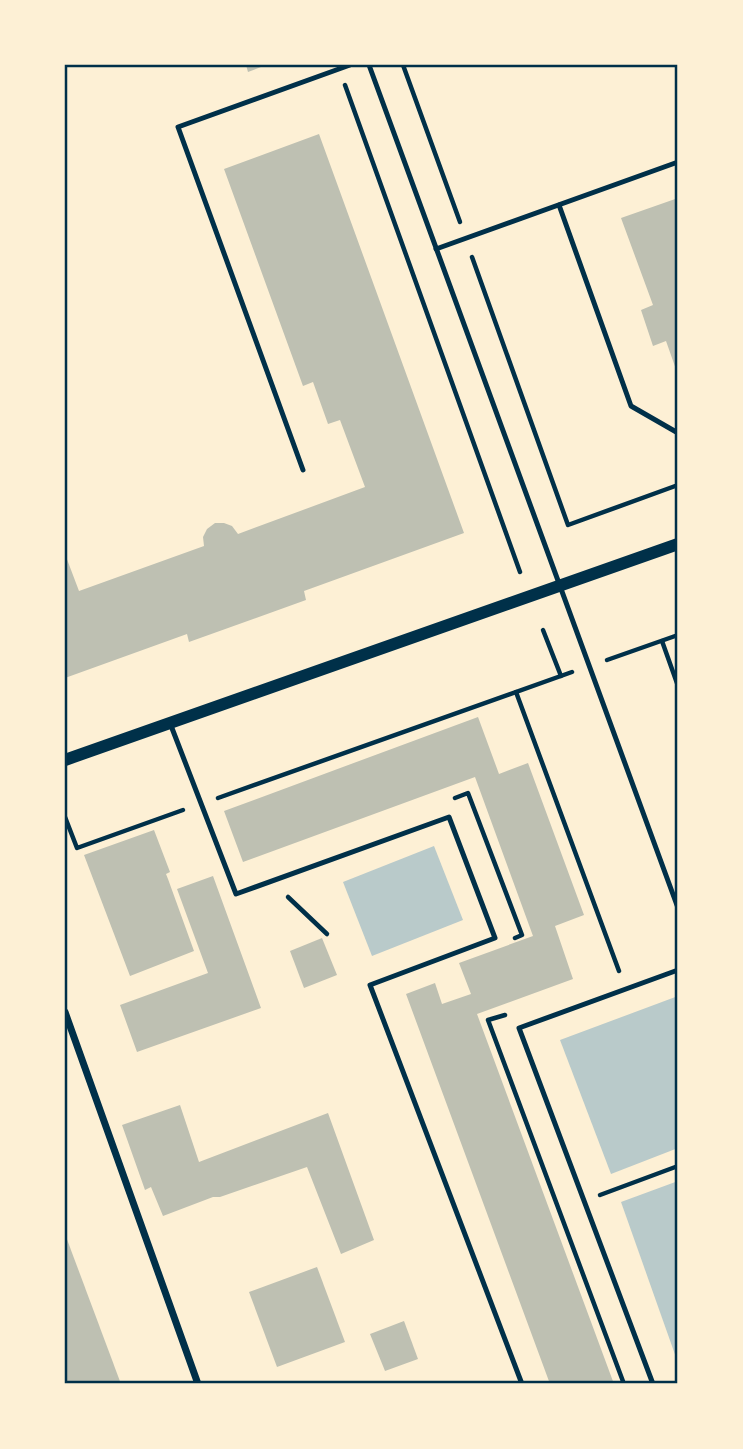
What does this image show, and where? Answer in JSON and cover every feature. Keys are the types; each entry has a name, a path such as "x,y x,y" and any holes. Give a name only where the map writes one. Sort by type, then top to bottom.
{"street":[{"path":"65,760 678,544"},
{"path":"65,1012 198,1384"}],"lane":[{"path":"303,470 178,127 350,65"},
{"path":"369,65 678,908"},
{"path":"436,249 678,162"},
{"path":"559,205 631,406 678,433"},
{"path":"170,723 236,894 449,817 495,938 370,985 522,1384"},
{"path":"653,1384 519,1028 678,970"}],"path":[{"path":"403,65 568,525 678,485"},
{"path":"339,69 520,572"},
{"path":"543,630 562,676"},
{"path":"65,817 77,848 678,635"},
{"path":"662,641 678,686"},
{"path":"443,802 468,793 522,935 510,940"},
{"path":"272,881 327,934"},
{"path":"585,1200 678,1166"}],"shaded area":[{"path":"434,846 463,920 372,956 343,882"},
{"path":"678,996 678,1148 611,1174 560,1040"},
{"path":"678,1181 678,1363 621,1202"}],"building":[{"path":"246,65 266,65 248,72"},
{"path":"319,134 464,533 304,591 306,600 189,642 187,634 65,678 65,554 79,591 204,546 203,537 207,529 215,523 232,526 238,534 365,487 340,420 328,424 313,382 303,386 224,169"},
{"path":"678,198 678,375 666,341 653,346 641,310 653,305 621,218"},
{"path":"478,717 499,774 528,763 584,915 555,926 573,979 477,1014 614,1384 550,1384 406,994 435,983 442,1004 471,994 459,963 533,936 475,777 243,862 224,811"},
{"path":"154,830 170,872 166,874 194,951 130,976 84,855"},
{"path":"213,876 261,1008 137,1052 120,1005 208,973 177,889"},
{"path":"322,938 337,975 304,988 290,951"},
{"path":"180,1105 199,1162 328,1113 374,1240 341,1254 307,1167 163,1216 151,1187 145,1190 122,1125"},
{"path":"65,1234 121,1384 65,1384"},
{"path":"317,1267 345,1342 277,1367 249,1292"},
{"path":"404,1321 418,1359 385,1371 370,1334"}]}
